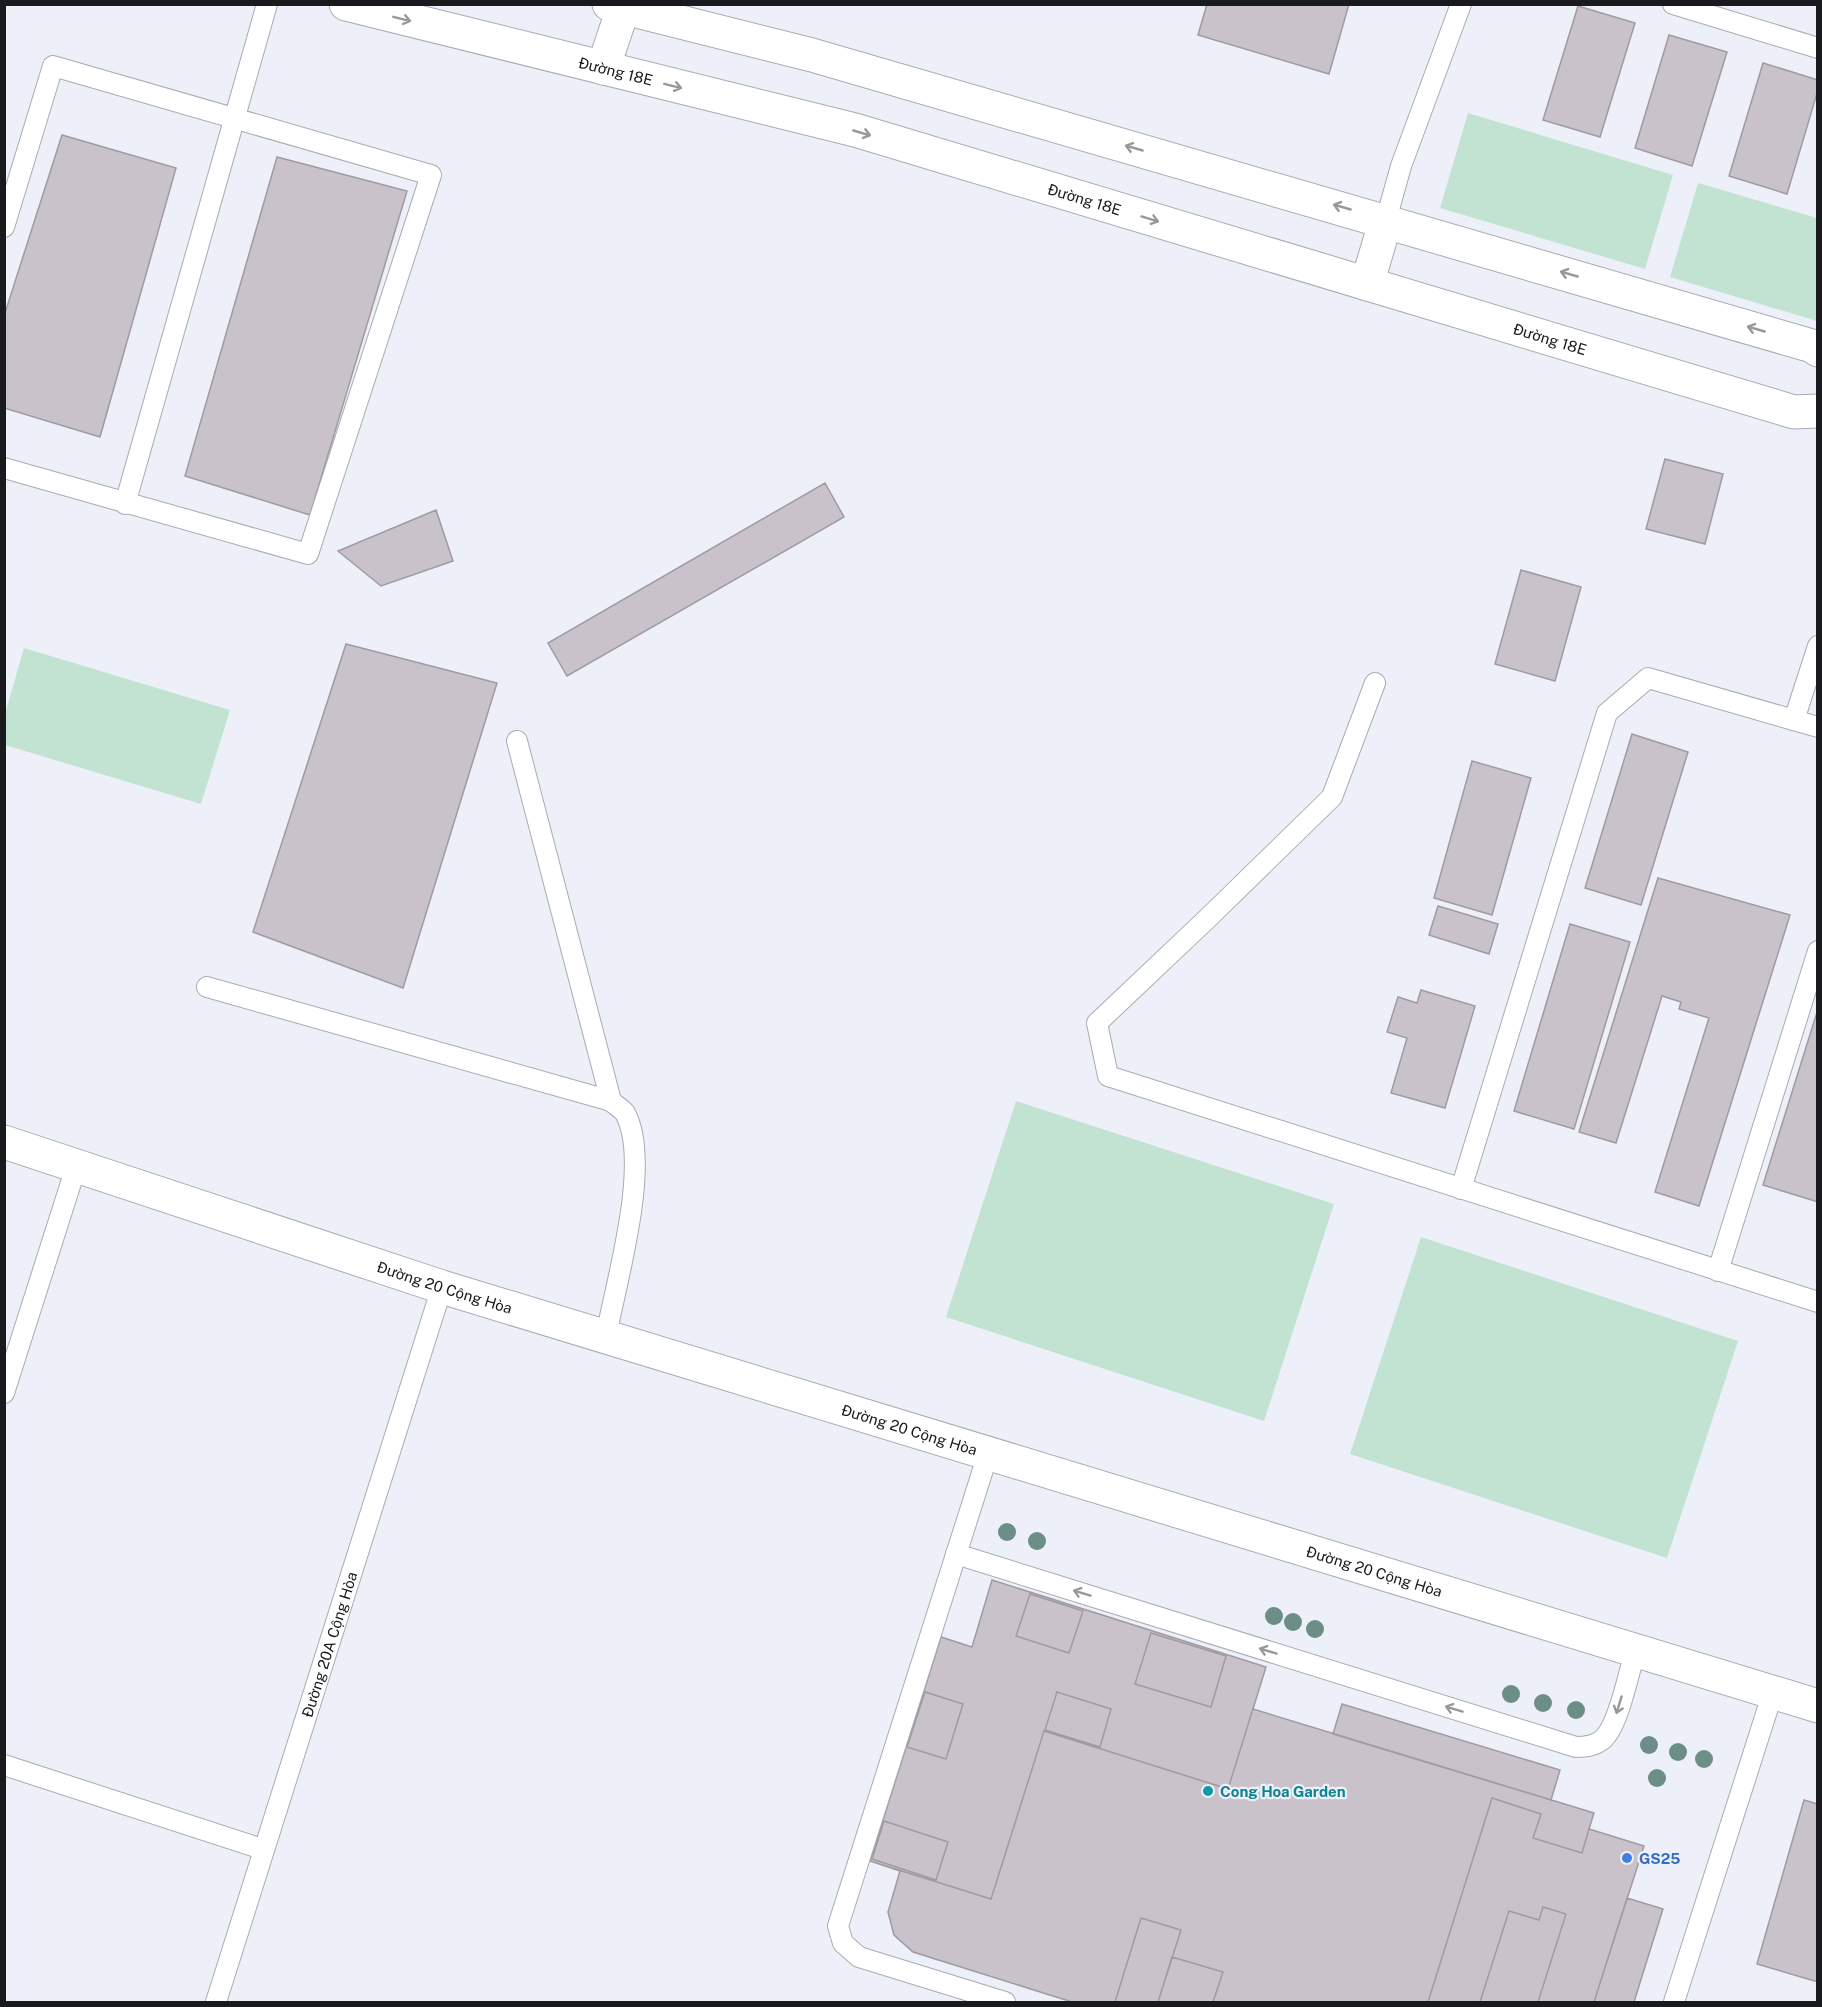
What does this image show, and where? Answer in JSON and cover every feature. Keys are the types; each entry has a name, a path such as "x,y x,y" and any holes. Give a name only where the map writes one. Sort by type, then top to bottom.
{"main road":[{"name":"Đường 18E","path":"346,4 855,130 1794,412 1818,411"},
{"path":"603,68 616,7 812,55 1386,220 1812,346 1818,350"},
{"path":"1366,284 1386,220"},
{"name":"Đường 20 Cộng Hòa","path":"4,1142 77,1164 442,1287 1818,1706"}],"lane":[{"path":"125,504 232,120 247,80 267,4"},
{"path":"1386,220 1401,166 1461,4"},
{"path":"1673,4 1818,48"},
{"path":"4,227 52,66 232,120 431,175 308,554 4,468"},
{"path":"1794,720 1818,646"},
{"path":"1461,1188 1607,713 1648,678 1818,727"},
{"path":"1375,683 1332,797 1097,1023 1108,1076 1818,1302"},
{"path":"517,741 610,1101"},
{"path":"1718,1271 1818,951"},
{"path":"207,987 610,1101 624,1112 634,1145 635,1186 606,1336"},
{"path":"4,1393 77,1164"},
{"name":"Đường 20A Cộng Hòa","path":"216,2002 262,1850 442,1287"},
{"path":"988,1454 838,1926 843,1943 859,1957 1005,2002"},
{"path":"956,1554 1576,1747 1591,1747 1604,1738 1613,1724 1636,1649"},
{"path":"1674,2002 1773,1692"},
{"path":"4,1765 262,1850"}],"green space":[{"path":"1468,113 1673,175 1645,269 1440,208"},
{"path":"1698,183 1817,218 1817,321 1670,277"},
{"path":"24,648 230,710 201,804 5,745 5,714"},
{"path":"1016,1101 1334,1204 1264,1421 946,1317"},
{"path":"1421,1237 1738,1341 1667,1558 1350,1454"}],"building":[{"path":"1207,4 1349,4 1329,74 1198,35"},
{"path":"1578,6 1635,23 1600,137 1543,120"},
{"path":"1669,35 1727,52 1692,166 1635,148"},
{"path":"1763,63 1818,80 1818,90 1787,194 1729,176"},
{"path":"62,135 176,168 100,437 4,408 4,316"},
{"path":"277,157 407,191 310,515 185,476"},
{"path":"1665,459 1723,474 1705,544 1646,529"},
{"path":"825,483 844,517 567,676 548,643"},
{"path":"436,510 453,561 381,586 338,551"},
{"path":"1521,570 1581,587 1555,681 1495,664"},
{"path":"346,644 497,683 403,988 253,932"},
{"path":"1632,734 1688,752 1641,905 1585,888"},
{"path":"1472,761 1531,778 1492,915 1434,898"},
{"path":"1658,878 1790,915 1699,1206 1655,1192 1709,1018 1679,1009 1681,1002 1662,996 1616,1143 1579,1132"},
{"path":"1438,906 1498,924 1489,954 1429,935"},
{"path":"1570,924 1630,942 1574,1129 1514,1111"},
{"path":"1421,990 1475,1006 1445,1108 1391,1093 1407,1038 1387,1032 1398,997 1417,1003"},
{"path":"1818,1009 1818,1202 1763,1185"},
{"name":"Cong Hoa Garden","path":"992,1580 1266,1667 1253,1709 1594,1813 1589,1829 1644,1846 1594,2002 1072,2002 913,1952 894,1935 888,1912 900,1871 870,1861 941,1637 972,1647"},
{"path":"992,1580 1266,1667 1228,1789 1044,1731 991,1899 870,1861 941,1637 972,1647"},
{"path":"1030,1594 1083,1611 1069,1653 1016,1636"},
{"path":"1151,1633 1226,1656 1211,1707 1135,1684"},
{"path":"925,1692 963,1704 946,1759 907,1747"},
{"path":"1057,1692 1111,1709 1100,1747 1045,1730"},
{"path":"1342,1704 1560,1770 1551,1800 1333,1734"},
{"path":"1492,1798 1541,1814 1533,1838 1582,1853 1589,1829 1644,1846 1594,2002 1428,2002"},
{"path":"1804,1800 1818,1804 1818,1982 1757,1964"},
{"path":"884,1821 948,1842 936,1880 872,1859"},
{"path":"1627,1898 1663,1909 1634,2002 1594,2002"},
{"path":"1543,1907 1566,1914 1538,2002 1480,2002 1509,1911 1539,1920"},
{"path":"1141,1918 1181,1930 1158,2002 1115,2002"},
{"path":"1172,1957 1223,1972 1213,2002 1158,2002"}],"place":[{"name":"Cong Hoa Garden","path":"1208,1791"},
{"name":"GS25","path":"1627,1858"}]}
